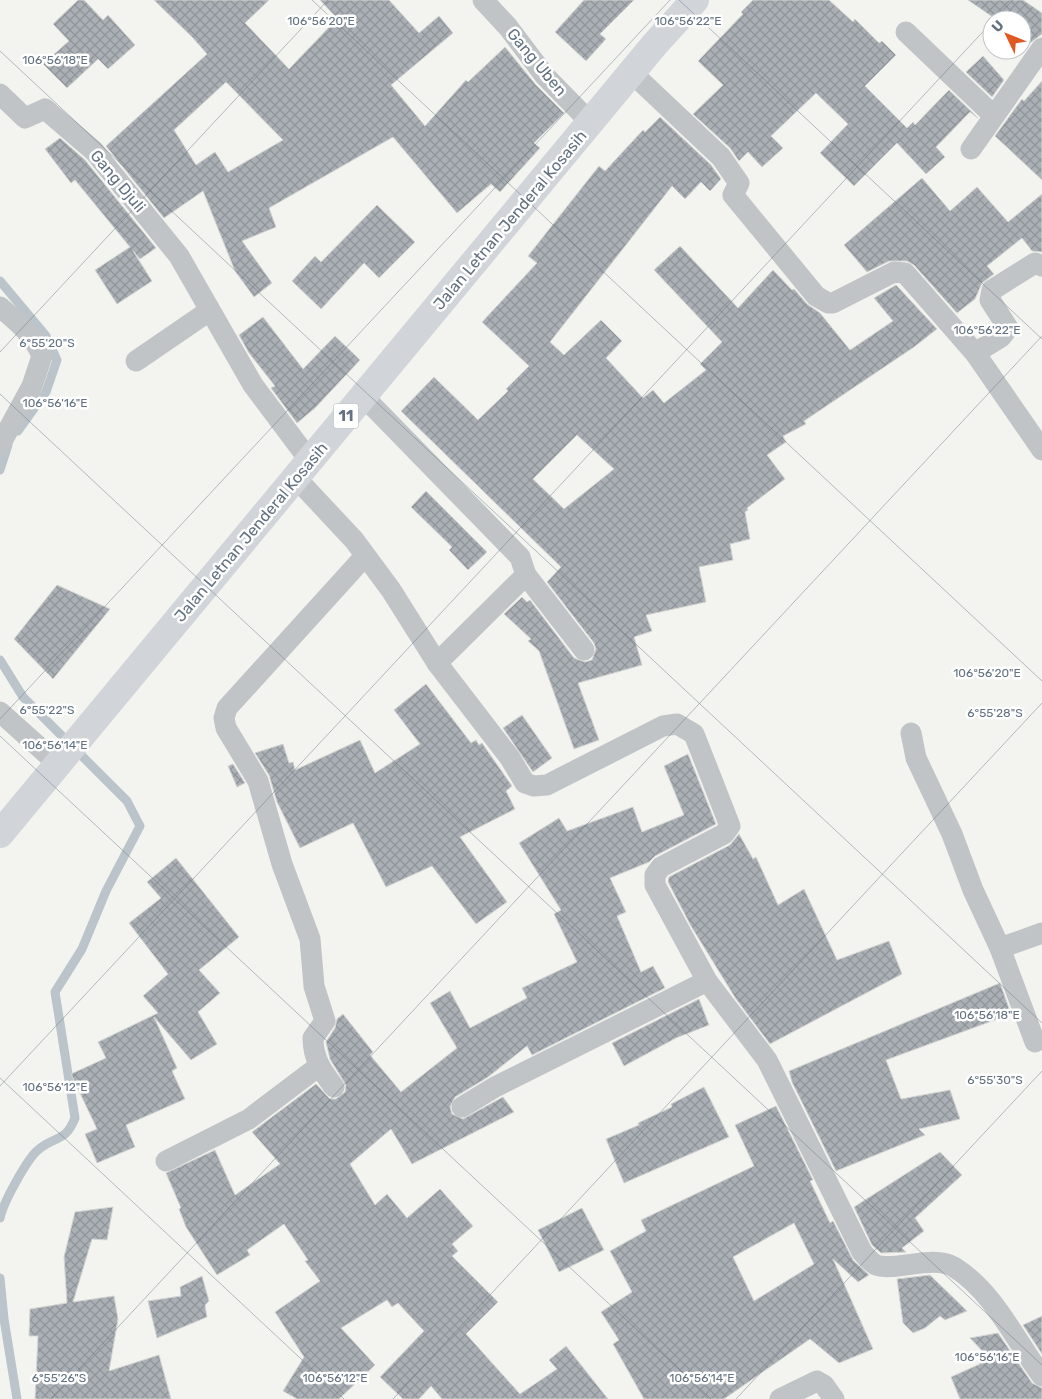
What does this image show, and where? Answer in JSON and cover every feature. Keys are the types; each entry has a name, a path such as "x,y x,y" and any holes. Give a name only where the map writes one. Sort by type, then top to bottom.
{"highway":[{"name":"Jalan Letnan Jenderal Kosasih","path":"0,834 632,73 695,0"}],"street":[{"name":"Gang Uben","path":"483,0 508,27 545,76 591,123"},
{"path":"906,32 994,116"},
{"path":"971,149 1042,48"},
{"path":"632,73 722,157 739,183 733,195 816,296 828,303 833,303 894,272 905,273 975,353 1042,450"},
{"name":"Gang Djuli","path":"0,94 24,118 45,109 94,151 179,256 209,311 303,470 391,590 437,663 510,758 525,783 534,786 546,785 663,726 677,724 694,734 730,826 724,834 661,867 655,875 655,885 707,981"},
{"path":"975,353 1001,337 1008,328 990,300 992,290 1027,266 1035,263 1042,266"},
{"path":"0,308 19,322 36,340 42,356 32,386 0,445"},
{"path":"136,361 209,311"},
{"path":"363,396 520,557 526,575 584,650"},
{"path":"334,1087 318,1066 313,1038 325,1021 314,986 310,939 282,864 258,781 232,742 224,718 228,708 365,556"},
{"path":"437,663 526,575"},
{"path":"0,712 58,764"},
{"path":"912,733 916,758 952,834 973,890 1000,948 1035,1042"},
{"path":"1000,948 1042,933"},
{"path":"462,1107 495,1087 707,981 767,1060 862,1252 869,1260 880,1266 938,1262 954,1267 983,1291 1042,1376"},
{"path":"166,1161 249,1119 318,1066"},
{"path":"780,1399 817,1381 824,1385 834,1399"}],"building":[{"path":"78,0 84,0 103,20 108,15 135,45 108,69 98,59 67,88 43,64 69,41 53,24"},
{"path":"154,0 269,0 245,23 289,69 335,21 332,18 335,16 320,0 389,0 419,33 439,16 453,33 391,85 425,126 466,80 468,82 505,47 536,85 564,113 534,143 540,148 500,192 491,184 457,213 393,137 269,208 276,227 242,241 272,283 254,297 235,271 203,191 164,218 106,146 207,54","holes":["226,82 283,140 228,172 215,152 196,165 174,130"]},
{"path":"584,0 634,0 600,34 606,39 586,61 555,32"},
{"path":"753,0 829,0 853,22 855,19 879,43 882,41 896,55 865,86 907,128 913,122 915,125 949,90 978,118 970,112 936,147 945,157 926,174 897,143 854,186 820,153 848,124 816,93 771,136 783,148 762,167 748,152 739,161 730,148 693,114 723,85 698,61 743,14 741,12"},
{"path":"968,0 1023,0 1042,13 1042,34 1032,42 1032,10 982,10"},
{"path":"982,57 982,60 986,60 1004,80 992,97 966,72"},
{"path":"1042,81 1042,180 995,136 1022,99 1024,101"},
{"path":"660,117 711,165 721,179 710,191 701,182 685,199 672,186 550,342 564,355 601,320 622,341 606,358 643,398 653,390 664,403 706,370 700,364 722,342 654,270 680,246 738,308 773,270 807,304 820,313 850,350 893,321 874,298 896,285 937,329 914,347 804,421 806,424 783,436 786,442 767,455 785,479 747,508 748,510 745,512 750,539 730,544 733,560 699,567 706,602 646,615 652,631 634,637 642,665 578,683 599,740 574,749 539,651 528,641 531,639 504,614 522,597 527,602 530,600 574,658 585,662 592,660 596,649 594,643 547,582 561,567 401,411 434,377 478,420 508,391 506,389 529,366 482,322 537,263 528,256 599,166 605,171 643,130 645,132","holes":["577,435 614,469 564,509 533,479"]},
{"path":"60,138 85,160 156,248 140,259 133,251 152,281 117,304 95,270 130,247 75,180 71,183 45,149"},
{"path":"922,178 950,211 977,187 1008,222 1042,194 1042,252 1032,251 1022,238 987,266 994,274 982,283 975,299 957,313 914,265 907,261 889,261 867,272 844,245"},
{"path":"377,205 415,242 379,278 364,263 321,309 292,281 315,256 321,262"},
{"path":"263,317 303,369 335,336 360,360 315,408 297,423 271,388 275,386 249,353 239,335"},
{"path":"426,491 487,552 468,570 449,550 452,547 411,507"},
{"path":"57,585 110,609 53,679 14,639"},
{"path":"426,684 471,743 476,740 479,745 482,743 512,786 506,791 515,809 460,837 507,902 476,924 432,866 386,887 353,823 300,848 277,802 269,775 255,753 283,744 289,763 293,762 295,770 360,740 375,773 420,744 394,710"},
{"path":"522,715 552,758 533,772 503,728"},
{"path":"688,754 716,824 655,856 649,862 610,878 626,912 617,916 641,972 653,966 665,988 532,1055 527,1046 488,1077 455,1097 450,1107 452,1114 463,1119 503,1097 514,1112 412,1164 391,1129 350,1164 375,1205 387,1194 407,1218 440,1189 473,1226 452,1244 458,1251 452,1256 498,1302 466,1334 520,1394 557,1369 549,1360 566,1346 608,1399 442,1399 431,1386 419,1399 403,1399 380,1377 424,1331 398,1303 392,1307 387,1300 341,1328 375,1365 339,1399 297,1399 283,1391 304,1357 275,1312 320,1281 305,1261 308,1260 284,1224 247,1250 250,1255 217,1275 186,1227 179,1209 181,1208 166,1173 215,1150 235,1195 280,1164 252,1132 316,1084 330,1099 336,1099 345,1092 346,1085 330,1059 326,1042 335,1028 337,1019 343,1014 373,1052 370,1055 401,1092 457,1048 430,1003 450,991 470,1028 527,998 522,988 577,962 554,914 561,910 519,843 559,818 567,831 633,807 642,832 684,815 664,766"},
{"path":"233,764 245,783 237,787 228,766"},
{"path":"739,834 753,859 756,857 778,905 804,889 837,960 889,941 902,974 770,1044 736,999 691,926 668,882 669,877 730,845"},
{"path":"176,858 239,937 199,970 220,993 198,1012 217,1044 191,1060 154,1017 177,1068 172,1071 185,1099 126,1125 135,1147 97,1163 85,1134 97,1129 71,1074 106,1058 98,1042 158,1013 143,996 168,974 129,923 161,898 147,882"},
{"path":"1000,983 1011,1014 886,1060 901,1099 950,1090 960,1119 919,1129 925,1135 836,1171 792,1082 789,1071"},
{"path":"699,999 709,1025 676,1038 624,1066 612,1043"},
{"path":"704,1087 729,1137 624,1183 606,1139 639,1125 638,1123 672,1107 671,1104"},
{"path":"776,1106 813,1180 810,1181 830,1223 833,1221 853,1260 869,1275 858,1282 833,1259 873,1349 839,1363 810,1339 724,1399 644,1399 613,1344 619,1340 601,1312 632,1292 610,1251 646,1231 641,1220 754,1166 735,1125","holes":["794,1223 814,1264 754,1301 733,1257"]},
{"path":"940,1152 962,1175 915,1218 924,1231 902,1248 906,1252 881,1253 872,1245 854,1207"},
{"path":"113,1207 107,1240 92,1239 73,1302 114,1296 118,1319 109,1371 159,1355 171,1399 35,1399 38,1336 29,1336 30,1309 67,1303 64,1257 75,1212"},
{"path":"582,1208 604,1250 559,1272 538,1230"},
{"path":"930,1275 967,1311 945,1320 940,1316 925,1328 913,1333 903,1323 897,1279"},
{"path":"202,1276 209,1301 205,1305 207,1317 157,1338 148,1301 181,1296 180,1287"},
{"path":"1042,1316 1042,1354 1023,1325"},
{"path":"998,1333 1032,1383 1042,1388 1042,1399 960,1399 951,1377 980,1364 979,1362 988,1357 970,1338"}],"waterway":[{"path":"0,281 46,336 57,360 46,392 18,431"},
{"path":"0,470 8,445"},
{"path":"0,660 23,697 127,801 140,826 106,891 82,949 55,992 75,1118 64,1135 44,1145 33,1155 10,1192 0,1218"},
{"path":"0,1278 4,1319 17,1399"}]}
